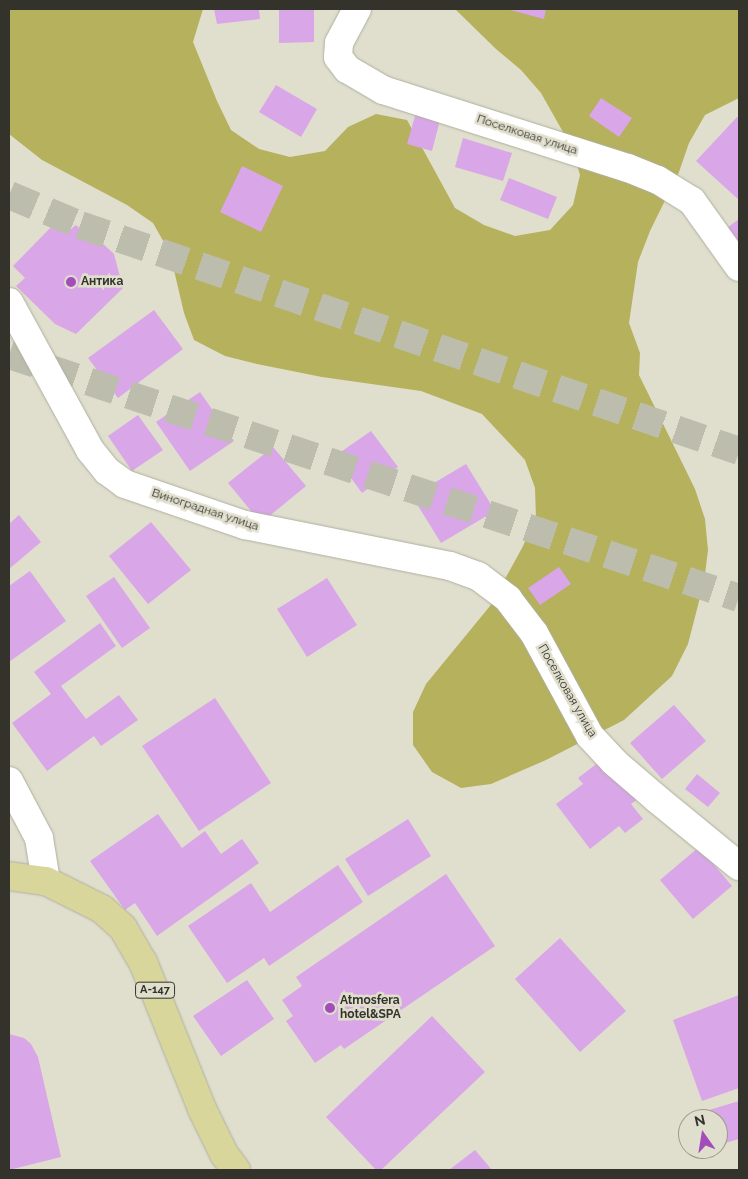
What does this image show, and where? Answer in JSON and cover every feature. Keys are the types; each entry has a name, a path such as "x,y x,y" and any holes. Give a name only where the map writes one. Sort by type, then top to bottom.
{"main road":[{"name":"А-147","path":"9,876 46,881 102,909 123,928 143,962 202,1109 224,1154 236,1170"}],"street":[{"name":"Поселковая улица","path":"356,9 339,43 338,57 347,69 382,90 628,168 658,180 692,200 739,267"},
{"name":"Виноградная улица","path":"9,302 90,450 107,471 125,484 245,525 450,566 478,576 495,587"},
{"name":"Поселковая улица","path":"495,587 508,600 534,633 590,736 614,762 656,799 739,866"},
{"path":"9,781 39,838 46,881"}],"shaded area":[{"path":"9,9 203,9 193,42 231,130 259,149 290,157 325,151 348,127 376,114 407,120 455,208 484,225 515,236 550,230 573,205 580,175 572,148 541,93 521,70 496,49 455,9 739,9 739,98 705,115 689,143 679,172 650,231 638,262 629,323 640,353 639,375 695,489 705,519 708,550 704,582 688,644 672,676 624,720 546,760 491,784 461,788 432,772 413,745 413,712 426,684 490,606 536,518 535,488 525,460 482,414 421,391 322,377 257,364 225,356 194,340 184,313 170,253 153,223 127,205 42,160 9,134"}],"building":[{"path":"214,9 259,9 260,19 217,24"},
{"path":"506,9 546,9 544,19"},
{"path":"279,10 314,10 314,42 279,43"},
{"path":"276,85 317,109 301,137 259,112"},
{"path":"601,98 632,118 619,137 589,116"},
{"path":"417,109 441,116 432,151 407,144"},
{"path":"737,117 739,119 739,200 696,161"},
{"path":"463,138 512,153 503,181 455,167"},
{"path":"242,166 283,186 261,232 220,212"},
{"path":"509,178 557,197 548,219 500,200"},
{"path":"739,219 739,260 720,233"},
{"name":"Антика","path":"55,223 66,233 76,225 91,240 99,240 114,254 123,288 76,334 55,324 16,286 25,278 13,266"},
{"path":"154,310 183,349 118,398 88,358"},
{"path":"200,392 234,441 190,471 156,422"},
{"path":"138,415 163,450 132,471 108,436"},
{"path":"371,431 398,467 362,493 335,456"},
{"path":"273,447 306,486 261,523 228,483"},
{"path":"466,464 495,511 441,543 412,496"},
{"path":"19,515 41,542 9,569 9,524"},
{"path":"151,522 191,570 148,604 109,556"},
{"path":"559,567 571,584 540,605 528,588"},
{"path":"30,571 66,621 9,662 9,586"},
{"path":"114,577 150,628 122,648 86,596"},
{"path":"327,578 357,625 307,657 277,609"},
{"path":"100,623 116,646 61,686 86,719 119,695 138,720 101,746 94,736 47,771 12,723 51,694 34,672"},
{"path":"215,698 271,783 199,831 142,746"},
{"path":"674,705 706,741 662,779 630,743"},
{"path":"599,762 638,799 631,804 643,819 625,833 619,826 590,849 556,804 583,784 578,778"},
{"path":"697,774 720,793 708,807 685,789"},
{"path":"158,814 182,848 205,831 221,854 242,839 259,863 157,936 135,903 125,910 90,861"},
{"path":"408,819 431,856 368,896 345,859"},
{"path":"699,847 732,886 693,919 660,880"},
{"path":"338,865 363,902 269,966 264,958 227,983 188,926 251,883 270,912"},
{"path":"446,874 495,946 344,1049 341,1045 315,1063 286,1021 293,1016 282,1000 302,986 296,977"},
{"path":"560,938 626,1011 580,1052 515,979"},
{"path":"247,980 274,1019 221,1056 193,1016"},
{"path":"739,995 739,1088 702,1101 673,1020"},
{"path":"432,1016 485,1072 381,1170 376,1170 326,1117"},
{"path":"9,1034 24,1038 31,1044 38,1057 61,1157 9,1170"},
{"path":"739,1101 739,1139 728,1142 728,1109 712,1109"},
{"path":"475,1150 492,1170 449,1170"}],"tunnel":[{"path":"9,195 80,225 739,451"},
{"path":"9,355 739,598"}],"place":[{"name":"Антика","path":"71,282"},
{"name":"Atmosfera hotel&SPA","path":"330,1008"}]}
